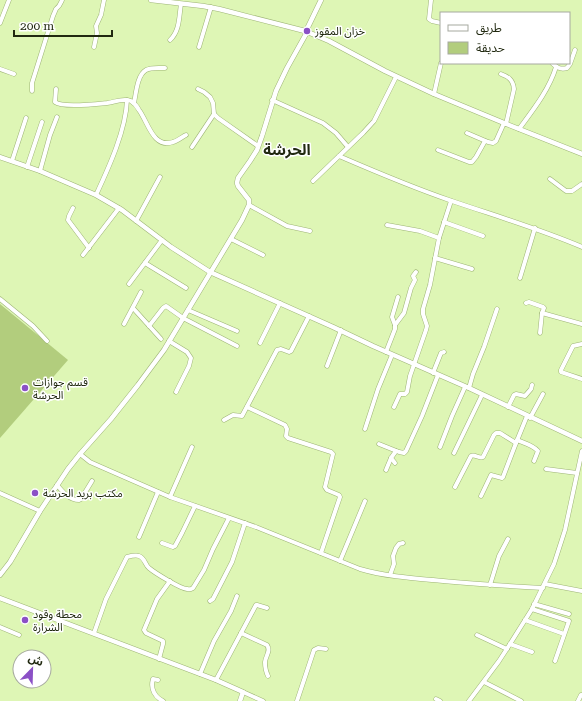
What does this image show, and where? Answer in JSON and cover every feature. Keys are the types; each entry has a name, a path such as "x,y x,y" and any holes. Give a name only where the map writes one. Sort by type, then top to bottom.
{"street":[{"path":"0,23 9,0"},
{"path":"32,91 32,83 53,16 62,0"},
{"path":"94,47 97,33 96,26 101,15 104,0"},
{"path":"151,0 211,7 307,31 329,41 396,77 434,94 582,154"},
{"path":"0,575 10,562 57,485 80,454 130,396 157,359 245,215 249,205 249,200 238,186 237,180 254,155 272,100 281,79 307,31 321,0"},
{"path":"431,0 429,19 440,23"},
{"path":"170,40 177,31 181,4"},
{"path":"199,47 211,7"},
{"path":"553,64 556,67 564,69 567,68 575,50"},
{"path":"434,94 441,64"},
{"path":"519,129 542,96 556,67"},
{"path":"134,103 138,82 143,72 148,69 165,68"},
{"path":"0,69 14,74"},
{"path":"467,133 491,143 495,142 498,138 505,124 514,92 514,85 511,79 502,74"},
{"path":"313,181 374,121 396,77"},
{"path":"56,89 55,102 60,105 105,104 121,100 134,103 153,136 158,141 172,143 186,135"},
{"path":"192,147 214,114 213,103 210,97 198,89"},
{"path":"96,194 118,142 126,108 126,100"},
{"path":"272,100 323,123 336,133 348,147"},
{"path":"214,114 258,146"},
{"path":"40,171 56,117"},
{"path":"12,161 26,118"},
{"path":"27,167 42,122"},
{"path":"438,150 472,162 485,140"},
{"path":"339,156 378,173 451,201 535,228 582,247"},
{"path":"0,157 40,171 96,194 119,208 188,259 210,272 341,330 392,355 582,441"},
{"path":"136,221 160,177"},
{"path":"550,179 569,192 582,184"},
{"path":"394,407 400,394 405,394 407,392 414,364 427,329 423,317 423,311 430,285 439,238 451,201"},
{"path":"249,205 287,226 310,231"},
{"path":"73,208 68,220 89,248"},
{"path":"83,255 119,208"},
{"path":"444,222 482,236"},
{"path":"387,225 420,231 439,238"},
{"path":"520,278 535,228"},
{"path":"231,239 263,255"},
{"path":"129,284 162,240"},
{"path":"435,258 472,269"},
{"path":"145,263 186,288"},
{"path":"386,352 395,326 404,314 414,280 413,276 416,272"},
{"path":"124,324 141,292"},
{"path":"395,326 392,317 398,297"},
{"path":"0,299 33,326 47,341"},
{"path":"526,302 543,307 544,310 542,313 540,333"},
{"path":"260,343 280,303"},
{"path":"149,326 160,310 165,306 183,318 236,346"},
{"path":"133,308 160,338"},
{"path":"440,447 452,416 473,374 497,309"},
{"path":"188,310 237,331"},
{"path":"542,313 582,324"},
{"path":"224,420 233,415 241,416 277,350 281,349 289,352 291,351 308,316"},
{"path":"328,366 341,330"},
{"path":"169,341 186,352 191,358 189,366 176,392"},
{"path":"582,344 573,346 561,370 561,372 582,379"},
{"path":"379,444 404,453 407,449 422,416 441,353 444,352"},
{"path":"365,429 378,389 392,355"},
{"path":"508,407 514,395 525,396 531,389 532,385"},
{"path":"481,496 492,474 503,478 516,441 543,394"},
{"path":"454,453 482,395"},
{"path":"247,407 284,425 286,427 286,436 288,438 333,454 325,487 327,490 339,495 340,497 321,553"},
{"path":"455,487 471,456 475,455 481,458 483,457 495,434 498,433 534,447 538,453 534,461"},
{"path":"170,497 192,447"},
{"path":"386,470 396,451"},
{"path":"469,701 507,649 532,609 554,564 568,518 582,451"},
{"path":"80,454 90,462 170,497 245,523 371,572 417,579 490,585 544,586 582,591"},
{"path":"391,458 395,463"},
{"path":"546,469 577,474"},
{"path":"57,485 69,497 79,500 82,499 92,481"},
{"path":"139,537 158,492"},
{"path":"0,493 40,511"},
{"path":"340,561 365,501"},
{"path":"162,543 173,547 175,546 195,506"},
{"path":"94,633 106,599 127,557 135,555 140,557 145,561 148,567 170,581 188,590 191,589 204,570 229,518"},
{"path":"210,601 213,599 230,567 245,523"},
{"path":"490,585 499,556 508,539"},
{"path":"390,575 394,564 392,556 399,544 403,543"},
{"path":"159,658 163,641 146,633 144,630 157,600 170,581"},
{"path":"200,674 237,596"},
{"path":"0,598 216,680 264,701"},
{"path":"534,604 570,614"},
{"path":"216,680 256,606 267,608"},
{"path":"532,609 569,621 555,661"},
{"path":"525,620 564,634"},
{"path":"0,627 19,635"},
{"path":"241,633 265,643 269,647 265,662 268,676"},
{"path":"477,635 507,649"},
{"path":"510,644 532,652"},
{"path":"297,701 314,650 318,648 326,649"},
{"path":"158,680 153,679 152,688 155,695 163,701"},
{"path":"484,682 521,701"},
{"path":"240,701 243,692"},
{"path":"436,699 440,701"}],"green space":[{"path":"0,304 68,360 0,438"}],"place":[{"name":"خزان المقوز","path":"307,31"},
{"name":"قسم جوازات الحرشة","path":"25,388"},
{"name":"مكتب بريد الحرشة","path":"35,493"},
{"name":"محطة وقود الشرارة","path":"25,620"}],"district":[{"name":"الحرشة","path":"287,150"}]}
